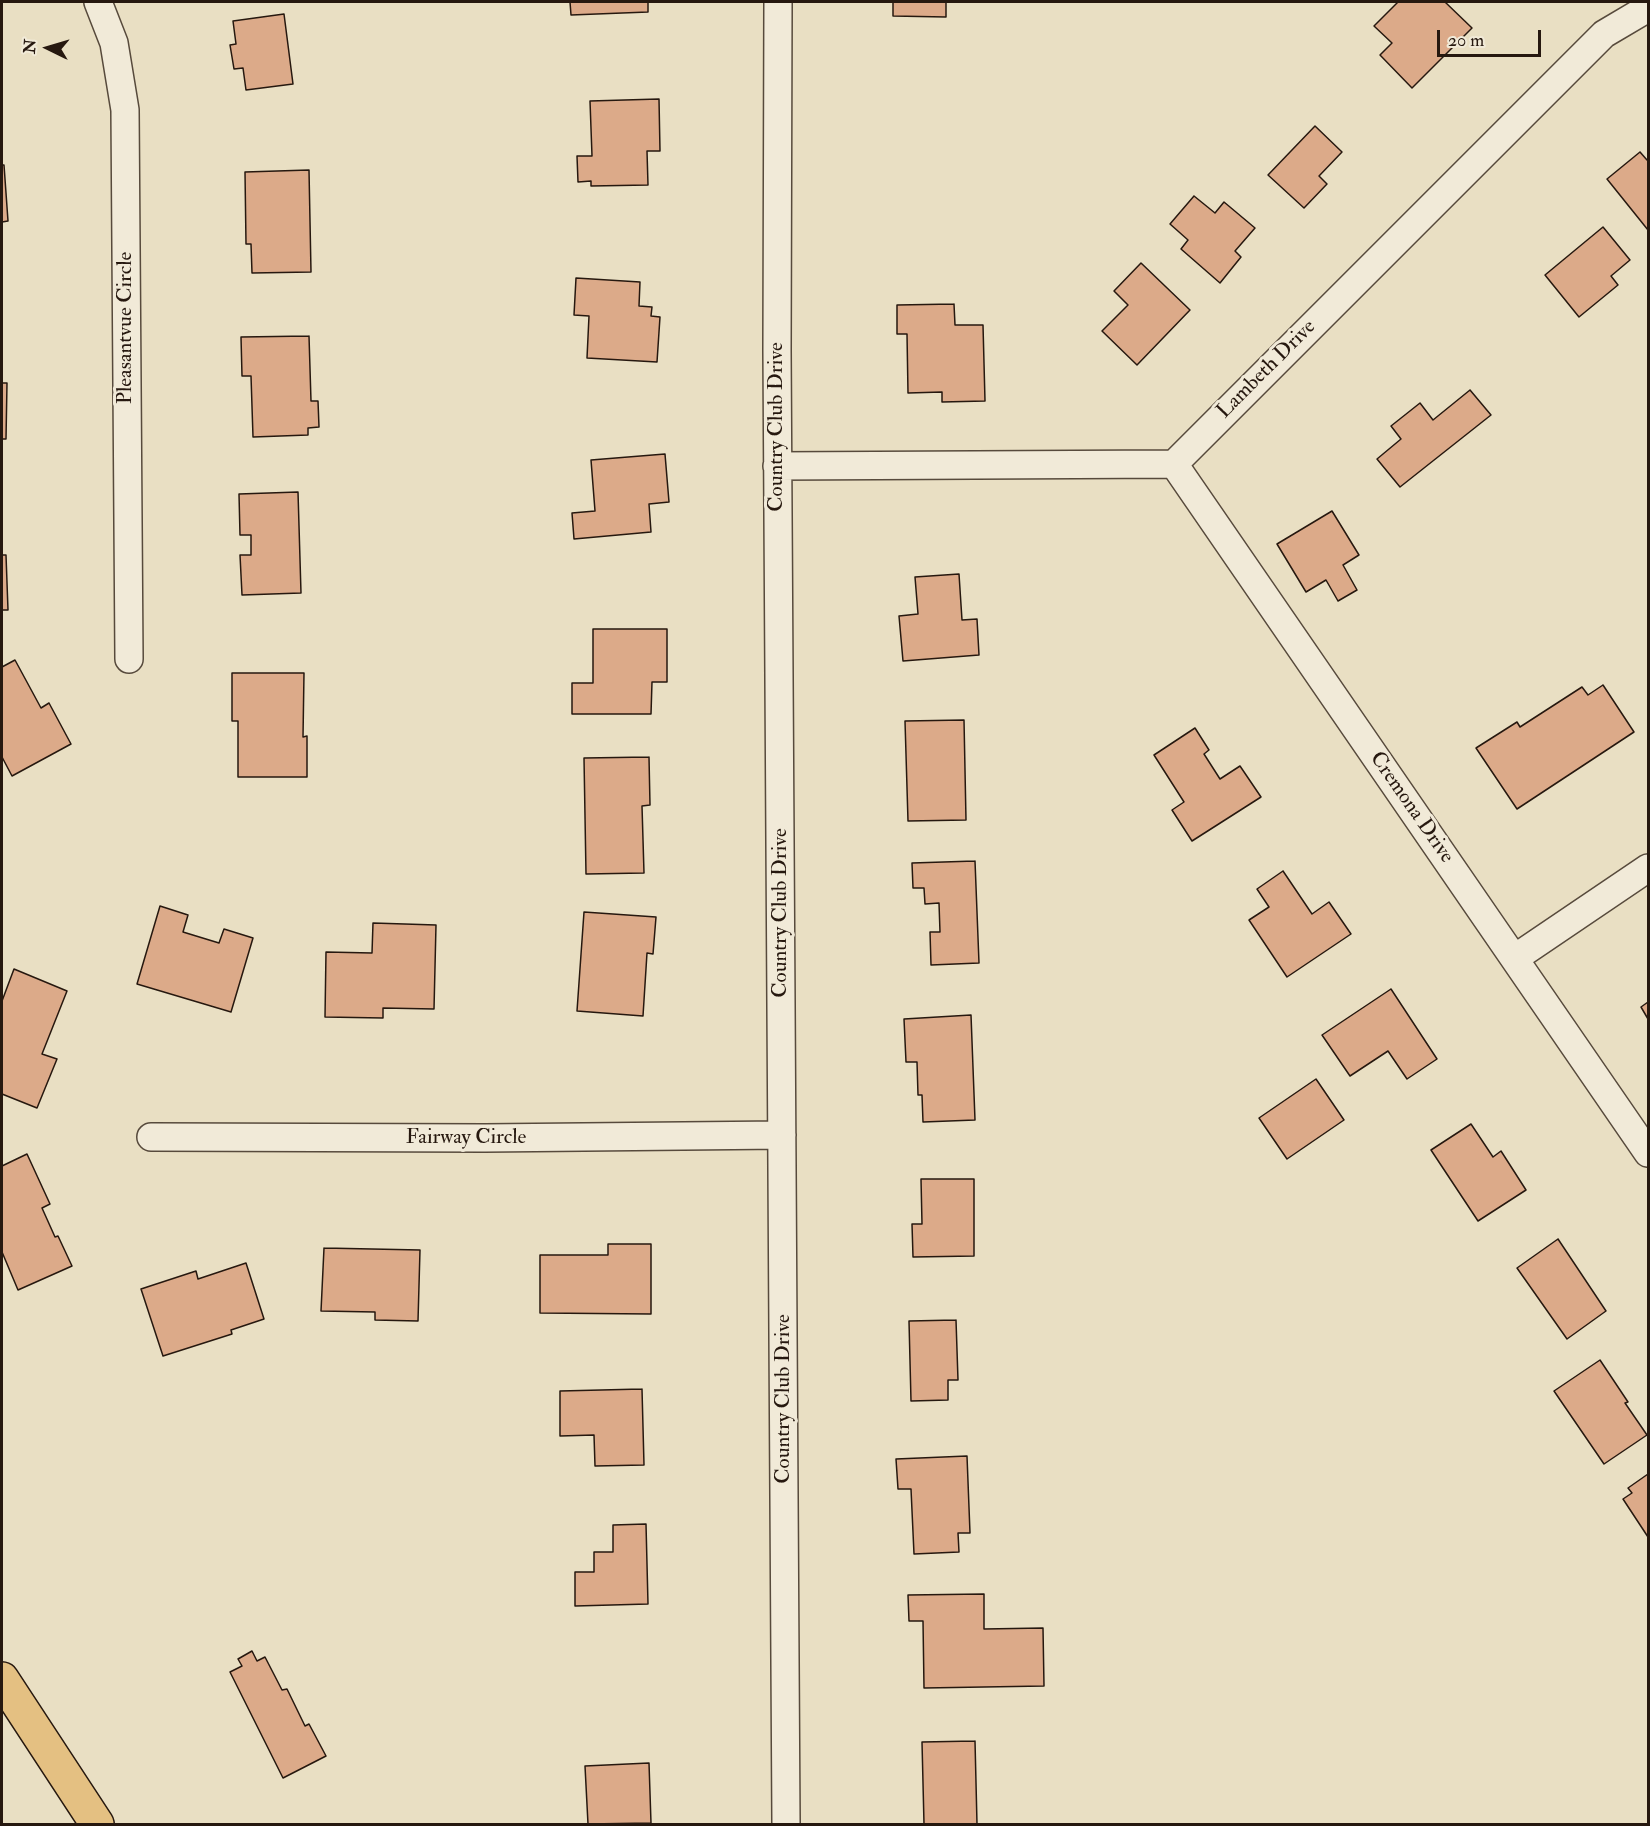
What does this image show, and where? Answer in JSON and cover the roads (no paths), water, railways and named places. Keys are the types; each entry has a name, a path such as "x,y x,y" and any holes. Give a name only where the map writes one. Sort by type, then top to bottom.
{"main road":[{"path":"2,1679 97,1824"}],"street":[{"name":"Pleasantvue Circle","path":"98,2 114,43 124,110 129,659"},
{"name":"Country Club Drive","path":"778,2 777,466 786,1824"},
{"name":"Lambeth Drive","path":"1174,464 1604,33 1648,8"},
{"path":"777,466 1174,464"},
{"name":"Cremona Drive","path":"1174,464 1648,1153"},
{"path":"1515,958 1648,868"},
{"name":"Fairway Circle","path":"151,1137 485,1138 782,1135"}]}
